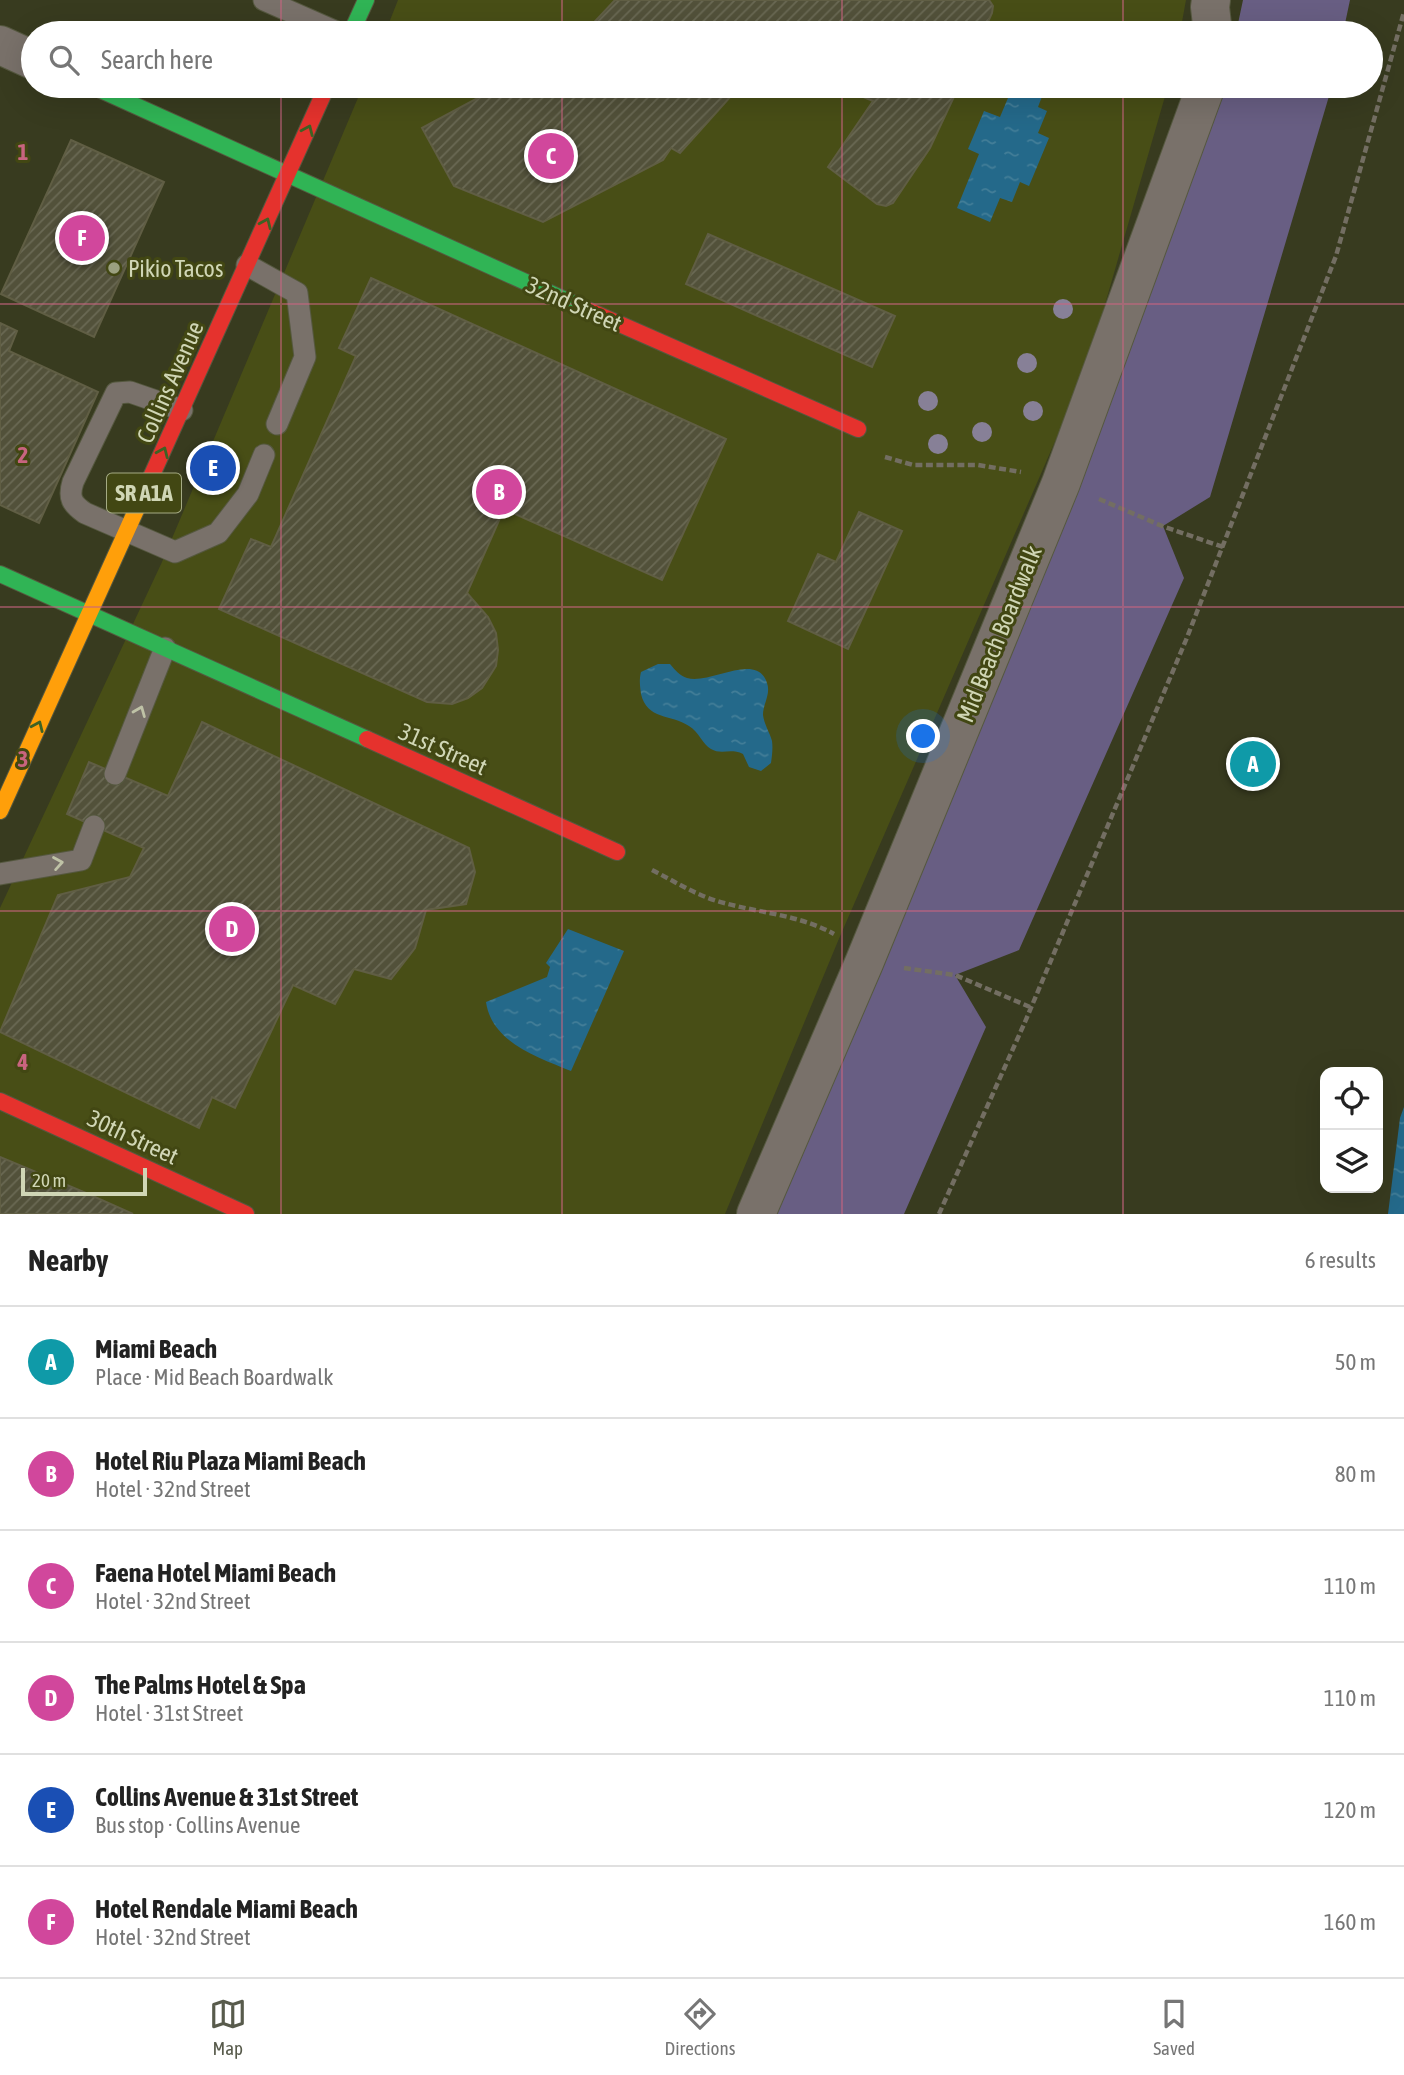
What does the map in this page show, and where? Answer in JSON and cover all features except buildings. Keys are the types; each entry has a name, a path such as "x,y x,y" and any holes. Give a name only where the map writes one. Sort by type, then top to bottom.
{"street":[{"path":"356,21 366,0"},
{"path":"1211,0 1211,21"},
{"path":"0,45 21,55"},
{"name":"32nd Street","path":"118,98 858,429"},
{"name":"Collins Avenue","path":"0,811 322,98"},
{"name":"Mid Beach Boardwalk","path":"756,1214 864,963 1061,483 1202,98"},
{"name":"31st Street","path":"0,574 617,852"},
{"name":"30th Street","path":"0,1101 246,1214"}],"lane":[{"path":"264,0 312,21"},
{"path":"247,265 297,293 305,357 277,424"},
{"path":"183,410 130,392 116,393 70,492 73,503 85,513 175,552 218,533 248,494 264,455"},
{"path":"115,774 165,648"},
{"path":"0,874 80,859 94,826"}],"path":[{"path":"1383,87 1404,12"},
{"path":"939,1214 1030,1007 1223,547 1336,256 1380,98"},
{"path":"858,429 876,453 895,461 913,465 978,465 1012,470 1061,483 1163,526 1223,547"},
{"path":"617,852 697,894 815,924 833,933 864,963 955,975 1030,1007"}],"shaded area":[{"path":"398,0 1186,0 1182,21 390,21"},
{"path":"1243,0 1350,0 1346,21 1239,21"},
{"path":"358,98 1165,98 1086,370 838,941 725,1214 0,1214 0,908 162,562"},
{"path":"1216,98 1328,98 1210,497 1163,526 1184,578 1019,950 955,975 986,1027 904,1214 772,1214"}],"water":[{"path":"1008,98 1041,98 1038,107 1047,111 1038,133 1049,138 1029,186 1020,182 1012,202 1000,198 990,222 957,208 979,154 968,149 984,111 1000,117"},
{"path":"658,664 670,664 687,678 697,679 743,669 762,674 768,687 763,715 772,741 771,763 761,771 749,767 743,754 711,749 689,726 648,708 641,694 641,672"},
{"path":"568,929 624,951 571,1071 518,1047 497,1028 486,1002 547,977 550,967 546,963"},
{"path":"1404,1107 1404,1214 1388,1214 1400,1118"}],"traffic: fast":[{"path":"356,21 366,0"},
{"path":"119,98 581,307"},
{"path":"0,574 367,739"}],"traffic: slow":[{"path":"0,811 142,497"}],"traffic: jam":[{"path":"142,497 322,98"},
{"path":"581,307 858,429"},
{"path":"367,739 617,852"},
{"path":"0,1101 246,1214"}],"place":[{"name":"Faena Hotel Miami Beach","path":"551,156"},
{"name":"Hotel Rendale Miami Beach","path":"82,238"},
{"name":"Pikio Tacos","path":"114,268"},
{"name":"Collins Avenue & 31st Street","path":"213,468"},
{"name":"Hotel Riu Plaza Miami Beach","path":"499,492"},
{"name":"Miami Beach","path":"1253,764"},
{"name":"The Palms Hotel & Spa","path":"232,929"}]}
